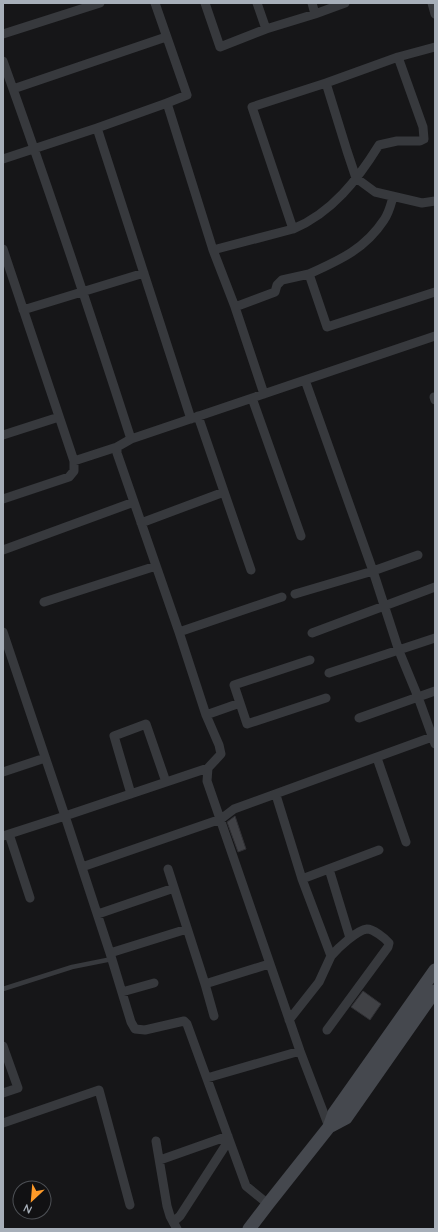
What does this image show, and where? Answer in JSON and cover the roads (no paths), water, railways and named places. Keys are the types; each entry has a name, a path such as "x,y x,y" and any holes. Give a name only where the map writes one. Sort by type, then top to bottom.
{"street":[{"path":"3,34 100,3"},
{"path":"3,159 96,128 187,95 155,3"},
{"path":"205,3 220,47 266,29 345,3"},
{"path":"257,3 266,29"},
{"path":"312,3 315,14"},
{"path":"432,3 435,14"},
{"path":"13,89 166,37"},
{"path":"293,229 252,106 326,83 398,57 435,47"},
{"path":"213,250 293,229 307,223 325,211 356,178 379,145 397,141 420,141 424,139 423,128 398,57"},
{"path":"3,60 84,292 131,439"},
{"path":"326,83 346,152 356,178 375,192 422,203 435,201"},
{"path":"167,103 213,250 235,307 264,394"},
{"path":"96,128 144,274 251,570"},
{"path":"235,307 275,292 277,286 282,280 309,274 338,261 363,246 385,219 393,196"},
{"path":"3,249 74,461 74,471 69,477 3,499"},
{"path":"23,310 144,274"},
{"path":"309,274 327,327 435,292"},
{"path":"74,461 117,447 131,439 435,336"},
{"path":"82,867 221,819 234,810 377,758 434,741 399,651 373,571 305,380"},
{"path":"435,397 435,400"},
{"path":"252,398 301,536"},
{"path":"3,435 59,416"},
{"path":"30,898 6,835 208,768 221,754 219,745 206,715 117,453 117,447"},
{"path":"141,523 224,492"},
{"path":"3,550 134,502"},
{"path":"294,594 373,571 418,555"},
{"path":"44,602 156,566"},
{"path":"312,633 435,587"},
{"path":"179,632 282,598"},
{"path":"3,632 98,914 131,1022 135,1029 145,1030 184,1021 187,1024 246,1186 268,1204"},
{"path":"329,673 435,638"},
{"path":"310,660 234,685 247,724 326,698"},
{"path":"359,718 435,691"},
{"path":"206,715 240,703"},
{"path":"131,794 114,736 146,724 166,782"},
{"path":"3,772 45,758"},
{"path":"377,758 406,842"},
{"path":"208,768 207,781 300,1052 329,1127"},
{"path":"276,795 302,879 331,956"},
{"path":"302,879 379,850"},
{"path":"168,869 214,1016"},
{"path":"329,869 350,938"},
{"path":"98,914 174,888"},
{"path":"111,956 187,929"},
{"path":"289,1020 319,982 331,956 350,938 368,929 371,930 389,943 388,947 327,1030"},
{"path":"205,984 270,964"},
{"path":"249,1229 329,1127 334,1113 435,970"},
{"path":"122,992 154,983"},
{"path":"329,1127 346,1118 435,991"},
{"path":"3,1046 18,1088 3,1093"},
{"path":"207,1078 300,1052"},
{"path":"3,1123 99,1090 130,1205"},
{"path":"160,1160 228,1138"},
{"path":"175,1226 228,1138"},
{"path":"156,1141 167,1206 175,1226"}],"lane":[{"path":"3,988 111,956"}]}
